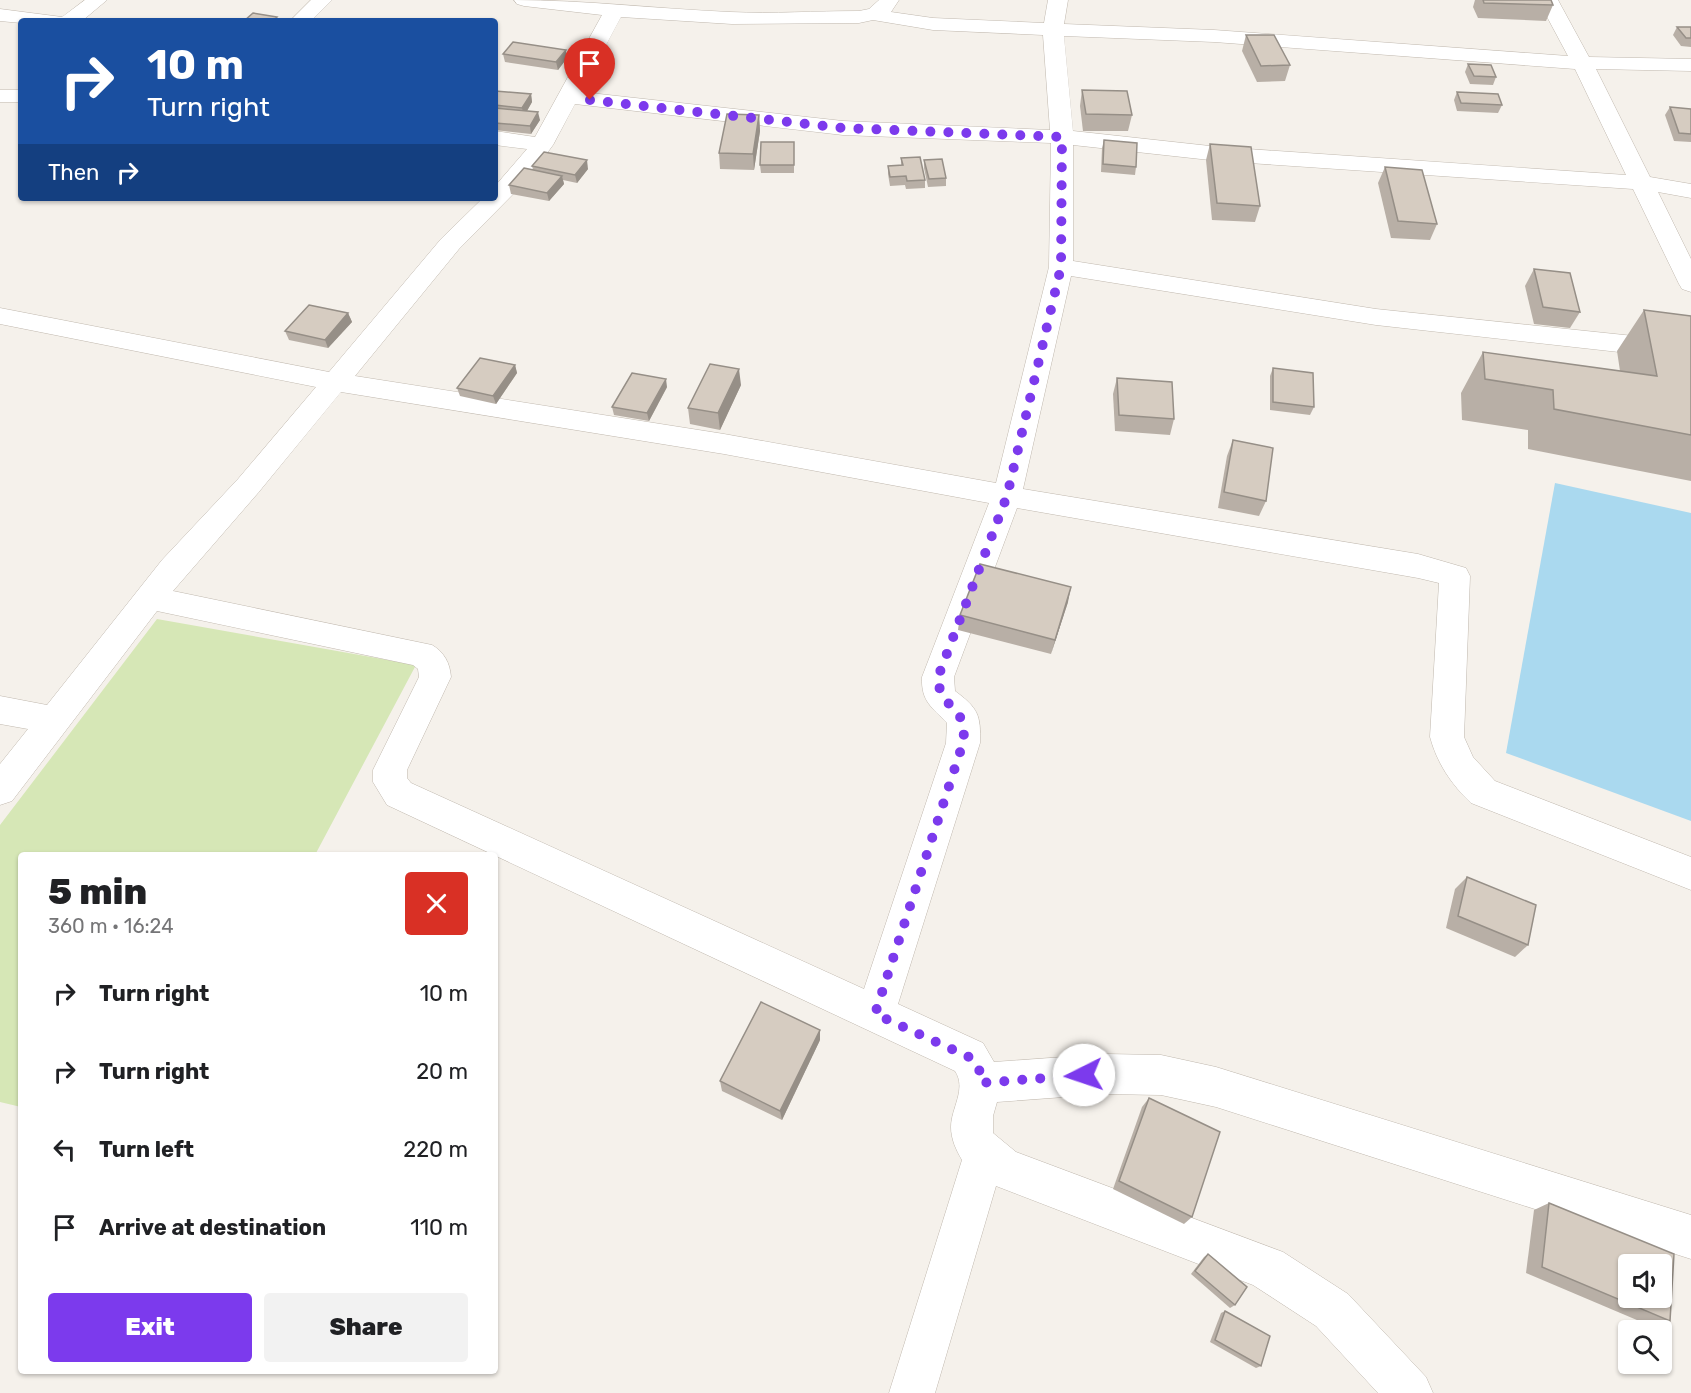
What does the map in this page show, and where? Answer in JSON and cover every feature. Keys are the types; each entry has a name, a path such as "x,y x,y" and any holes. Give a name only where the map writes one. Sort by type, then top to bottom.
{"street":[{"path":"73,18 97,0"},
{"path":"303,18 322,0"},
{"path":"524,0 614,11 737,9 801,19 882,7 933,24 1214,36 1582,63 1691,65"},
{"path":"875,1014 963,743 964,720 942,699 938,688 943,662 1007,496 1061,267 1062,137 1053,29 1058,0"},
{"path":"1548,0 1582,63 1691,284"},
{"path":"498,196 520,174 542,145 614,11"},
{"path":"0,15 28,18"},
{"path":"0,96 18,96"},
{"path":"567,97 843,128 1062,137 1219,154 1642,183 1691,191"},
{"path":"498,138 542,145"},
{"path":"0,790 182,558 248,486 450,244 493,201"},
{"path":"1061,267 1376,316 1691,351"},
{"path":"0,316 335,382 724,444 1007,496 1418,566 1461,577 1447,737 1451,754 1462,774 1483,792 1691,874"},
{"path":"150,598 421,654 429,658 435,666 435,677 390,770 390,782 399,794 969,1057 979,1068 981,1083 972,1125 974,1139 984,1155 1002,1168 1268,1268 1332,1310 1410,1393"},
{"path":"0,710 54,720"},
{"path":"981,1083 1105,1074 1161,1076 1183,1080 1227,1091 1691,1237"},
{"path":"912,1393 984,1155"}],"green space":[{"path":"157,619 416,665 317,852 18,852 18,1106 0,1102 0,825"}],"water":[{"path":"1555,483 1691,513 1691,821 1506,753"}],"building":[{"path":"1483,0 1551,0 1553,5 1484,3"},
{"path":"253,13 277,17 276,18 247,18"},
{"path":"1677,27 1691,27 1691,38 1686,38"},
{"path":"1246,35 1274,35 1290,65 1261,66"},
{"path":"513,42 566,50 556,62 503,54"},
{"path":"1468,64 1491,65 1496,77 1474,76"},
{"path":"1082,90 1127,91 1132,115 1086,114"},
{"path":"498,91 531,94 522,108 498,105"},
{"path":"1457,92 1498,94 1502,105 1461,103"},
{"path":"1670,107 1691,109 1691,134 1679,133"},
{"path":"498,108 538,112 530,126 498,123"},
{"path":"727,114 759,115 753,154 719,153"},
{"path":"1104,140 1137,143 1136,167 1103,164"},
{"path":"761,142 794,142 794,165 760,165"},
{"path":"1210,144 1251,147 1260,206 1217,203"},
{"path":"544,152 587,160 575,175 532,166"},
{"path":"920,157 925,180 907,181 906,176 890,177 888,166 903,165 901,158"},
{"path":"942,159 946,178 929,179 924,160"},
{"path":"1385,167 1422,170 1437,224 1398,221"},
{"path":"524,168 562,176 547,193 509,185"},
{"path":"1534,269 1570,273 1580,312 1543,307"},
{"path":"309,305 348,313 325,340 285,331"},
{"path":"1644,310 1691,316 1691,435 1554,409 1553,390 1485,379 1483,352 1657,376"},
{"path":"480,358 515,365 493,396 457,388"},
{"path":"710,364 739,369 718,413 688,408"},
{"path":"1273,368 1313,373 1314,407 1273,402"},
{"path":"632,373 666,379 647,413 612,407"},
{"path":"1117,378 1172,382 1174,419 1119,415"},
{"path":"1233,440 1273,448 1266,501 1224,492"},
{"path":"980,564 1071,587 1055,640 960,615"},
{"path":"1467,877 1536,905 1528,945 1458,916"},
{"path":"761,1002 820,1030 780,1111 720,1081"},
{"path":"1149,1098 1220,1132 1192,1217 1119,1181"},
{"path":"1549,1203 1674,1254 1672,1288 1672,1254 1618,1254 1618,1299 1542,1267"},
{"path":"1208,1254 1247,1287 1235,1305 1195,1271"},
{"path":"1639,1308 1671,1308 1670,1320"},
{"path":"1225,1311 1270,1336 1261,1366 1215,1340"}],"route":[{"path":"590,100 843,128 1062,137 1061,267 1007,496 938,677 938,688 942,699 964,720 963,743 875,1014 969,1057 979,1068 981,1083 1084,1075"}]}
